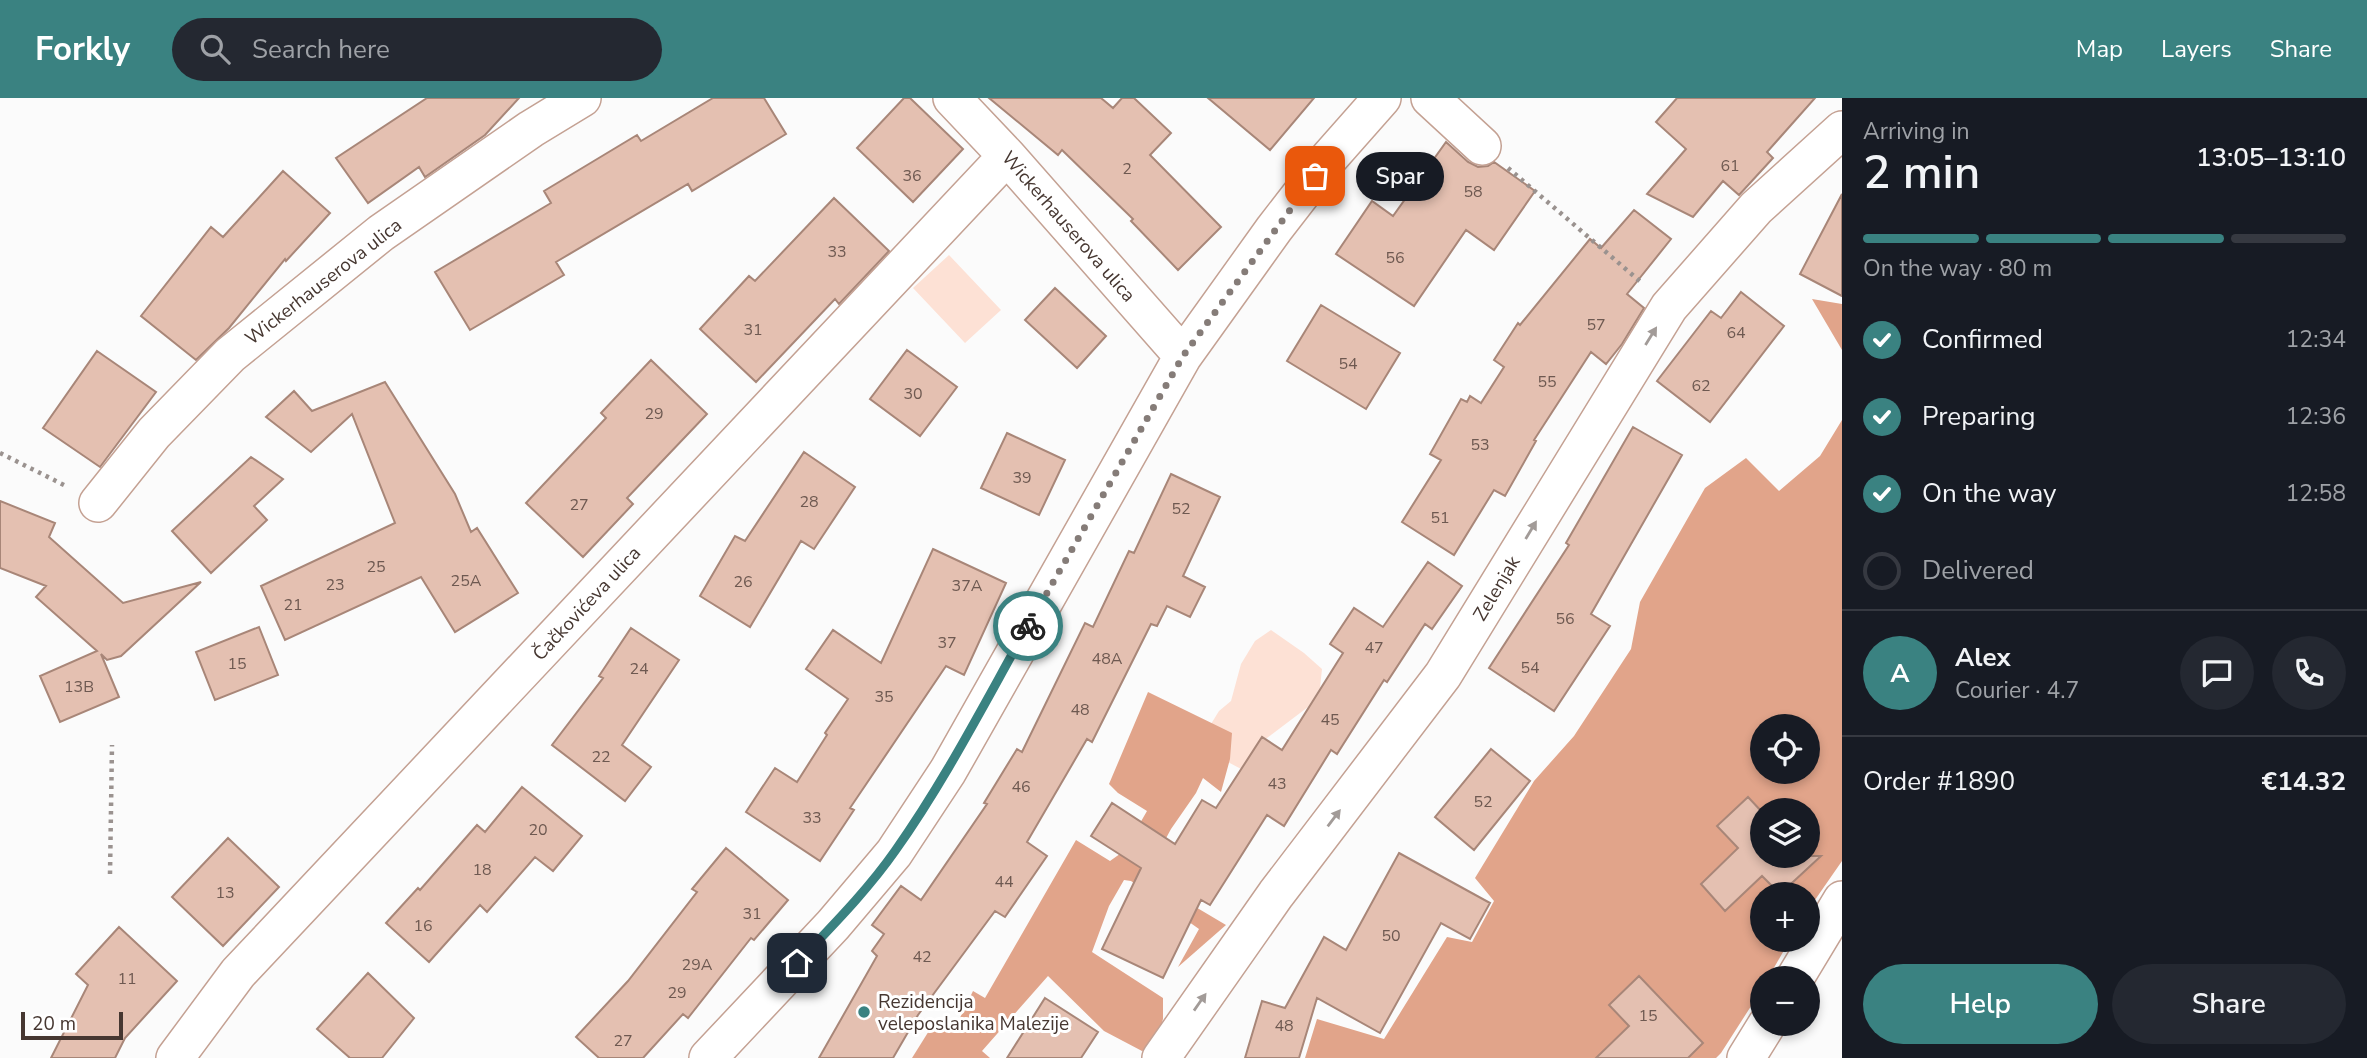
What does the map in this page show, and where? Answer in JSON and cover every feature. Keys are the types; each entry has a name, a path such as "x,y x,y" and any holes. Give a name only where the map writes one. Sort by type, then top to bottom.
{"street":[{"name":"Wickerhauserova ulica","path":"98,503 154,433 230,355 381,233 582,98"},
{"name":"Wickerhauserova ulica","path":"952,98 1007,156 1183,356"},
{"path":"708,1058 833,925 894,853 948,771 1183,356 1321,168 1382,98"},
{"path":"1430,98 1482,146"},
{"name":"Zelenjak","path":"1161,1058 1276,894 1443,675 1669,307 1756,208 1842,130"},
{"name":"Čačkovićeva ulica","path":"174,1058 238,973 1007,156"},
{"path":"1802,966 1842,900"},
{"path":"1746,1058 1760,1036"}],"path":[{"path":"1482,146 1669,307"},
{"path":"0,453 98,503"},
{"path":"110,874 112,745"}],"shaded area":[{"path":"949,255 1001,310 965,343 913,288"},
{"path":"1812,299 1842,304 1842,350"},
{"path":"1842,420 1842,861 1820,893 1820,882 1750,882 1750,952 1783,952 1775,966 1750,966 1750,1008 1721,1053 1716,1058 1305,1058 1317,1019 1384,1039 1447,937 1472,942 1494,901 1475,878 1534,781 1574,736 1631,649 1640,602 1705,488 1746,458 1779,491 1820,456"},
{"path":"1271,630 1322,669 1320,688 1308,707 1259,744 1243,770 1226,761 1206,732 1219,711 1231,701 1241,664 1255,641"},
{"path":"1148,692 1232,733 1230,759 1221,792 1203,778 1145,877 1226,925 1178,967 1199,929 1131,881 1124,880 1109,906 1092,952 1163,998 1163,1019 1155,1046 1142,1051 1104,1031 1048,976 982,1051 990,1058 912,1058 932,1026 956,1026 973,991 985,998 1076,840 1110,861 1124,851 1147,811 1118,793 1109,784"}],"building":[{"path":"427,98 519,98 485,135 425,177 419,167 368,203 336,158"},
{"path":"713,98 764,98 786,134 692,191 688,184 556,262 564,275 470,330 435,272 551,203 544,191 637,135 641,141"},
{"path":"904,98 910,98 963,149 913,202 857,148"},
{"path":"989,98 1101,98 1113,108 1122,98 1134,98 1171,133 1150,155 1221,227 1178,270 1131,221 1133,219 1062,150 1058,155"},
{"path":"1208,98 1314,98 1270,150"},
{"path":"1677,98 1815,98 1767,152 1773,158 1739,195 1723,181 1693,217 1647,194 1686,149 1656,122"},
{"path":"1446,142 1468,162 1478,167 1494,162 1535,191 1494,250 1466,230 1414,306 1336,254 1372,201 1393,216"},
{"path":"283,171 330,213 286,261 285,259 229,328 196,360 141,316 211,227 223,237"},
{"path":"1842,194 1842,296 1800,274"},
{"path":"834,198 889,251 839,304 835,299 756,382 700,329 749,276 755,281"},
{"path":"1634,210 1671,239 1627,294 1644,308 1606,364 1591,352 1534,440 1536,441 1505,496 1494,490 1454,555 1402,522 1441,460 1430,454 1461,399 1467,402 1470,396 1481,403 1504,367 1494,360 1518,323 1520,325 1590,239 1601,248"},
{"path":"1055,288 1106,336 1077,368 1025,320"},
{"path":"1741,292 1784,326 1710,422 1657,381 1711,311 1721,318"},
{"path":"1321,305 1400,353 1366,409 1287,361"},
{"path":"907,350 957,387 920,436 870,399"},
{"path":"97,351 156,392 100,467 43,428"},
{"path":"651,360 707,414 627,498 633,504 583,557 526,503 606,418 601,413"},
{"path":"385,382 455,494 471,532 477,528 518,593 455,632 421,577 285,640 261,586 395,523 352,414 311,452 266,417 294,391 312,411"},
{"path":"1633,427 1682,455 1591,614 1610,626 1554,711 1489,668 1569,545 1566,543"},
{"path":"1007,433 1065,460 1039,515 981,488"},
{"path":"804,452 855,487 814,549 801,541 750,627 700,596 735,536 745,541"},
{"path":"251,457 283,479 254,506 267,520 211,573 172,531"},
{"path":"1171,474 1220,497 1183,576 1205,587 1190,617 1167,606 1157,626 1151,624 1092,742 1087,739 1027,842 1047,856 1005,917 995,911 918,1015 893,1058 819,1058 877,956 872,951 884,934 872,925 901,886 921,900 987,804 984,803 1017,749 1022,752 1085,623 1093,627 1129,551 1134,553"},
{"path":"0,501 55,523 49,537 123,603 201,582 121,656 107,660 101,654 119,697 60,722 40,676 97,651 36,597 46,586 0,568"},
{"path":"933,549 1006,583 964,675 946,666 850,808 854,810 820,861 746,812 775,768 797,782 848,699 806,669 833,630 881,663"},
{"path":"1428,562 1462,586 1432,629 1425,624 1387,682 1384,680 1337,754 1331,750 1284,826 1267,815 1210,905 1201,900 1163,978 1102,949 1141,868 1091,836 1112,803 1175,844 1202,800 1216,808 1262,737 1282,750 1343,653 1330,644 1354,608 1383,627"},
{"path":"259,627 278,675 215,700 196,652"},
{"path":"631,628 679,660 622,745 651,767 625,801 552,745 603,678 599,676"},
{"path":"1491,749 1530,781 1474,850 1435,817"},
{"path":"522,787 582,836 553,871 535,857 487,912 480,905 429,962 386,923 418,888 420,890 477,825 485,832"},
{"path":"1748,797 1750,868 1808,868 1793,882 1768,882 1762,876 1756,882 1750,882 1750,887 1725,911 1701,884 1738,848 1717,826"},
{"path":"228,838 279,887 223,946 172,897"},
{"path":"726,848 788,900 754,940 751,938 688,1018 683,1014 643,1058 599,1058 576,1037 628,981 697,892 692,889"},
{"path":"1399,853 1490,903 1470,939 1441,923 1380,1033 1317,998 1299,1058 1245,1058 1262,1001 1285,1008 1324,937 1346,950"},
{"path":"119,927 177,981 125,1038 115,1058 51,1058 88,985 76,974"},
{"path":"368,973 414,1018 382,1058 350,1058 317,1029"},
{"path":"1639,976 1703,1043 1688,1058 1596,1058 1629,1026 1609,1005"},
{"path":"1045,998 1098,1032 1081,1058 1007,1058"}],"way so far":[{"path":"1028,626 1183,356 1315,176"}],"place":[{"name":"Spar","path":"1315,176"},
{"name":"Rezidencija veleposlanika Malezije","path":"864,1012"}],"route":[{"path":"797,963 894,853 948,771 1028,626"}]}
